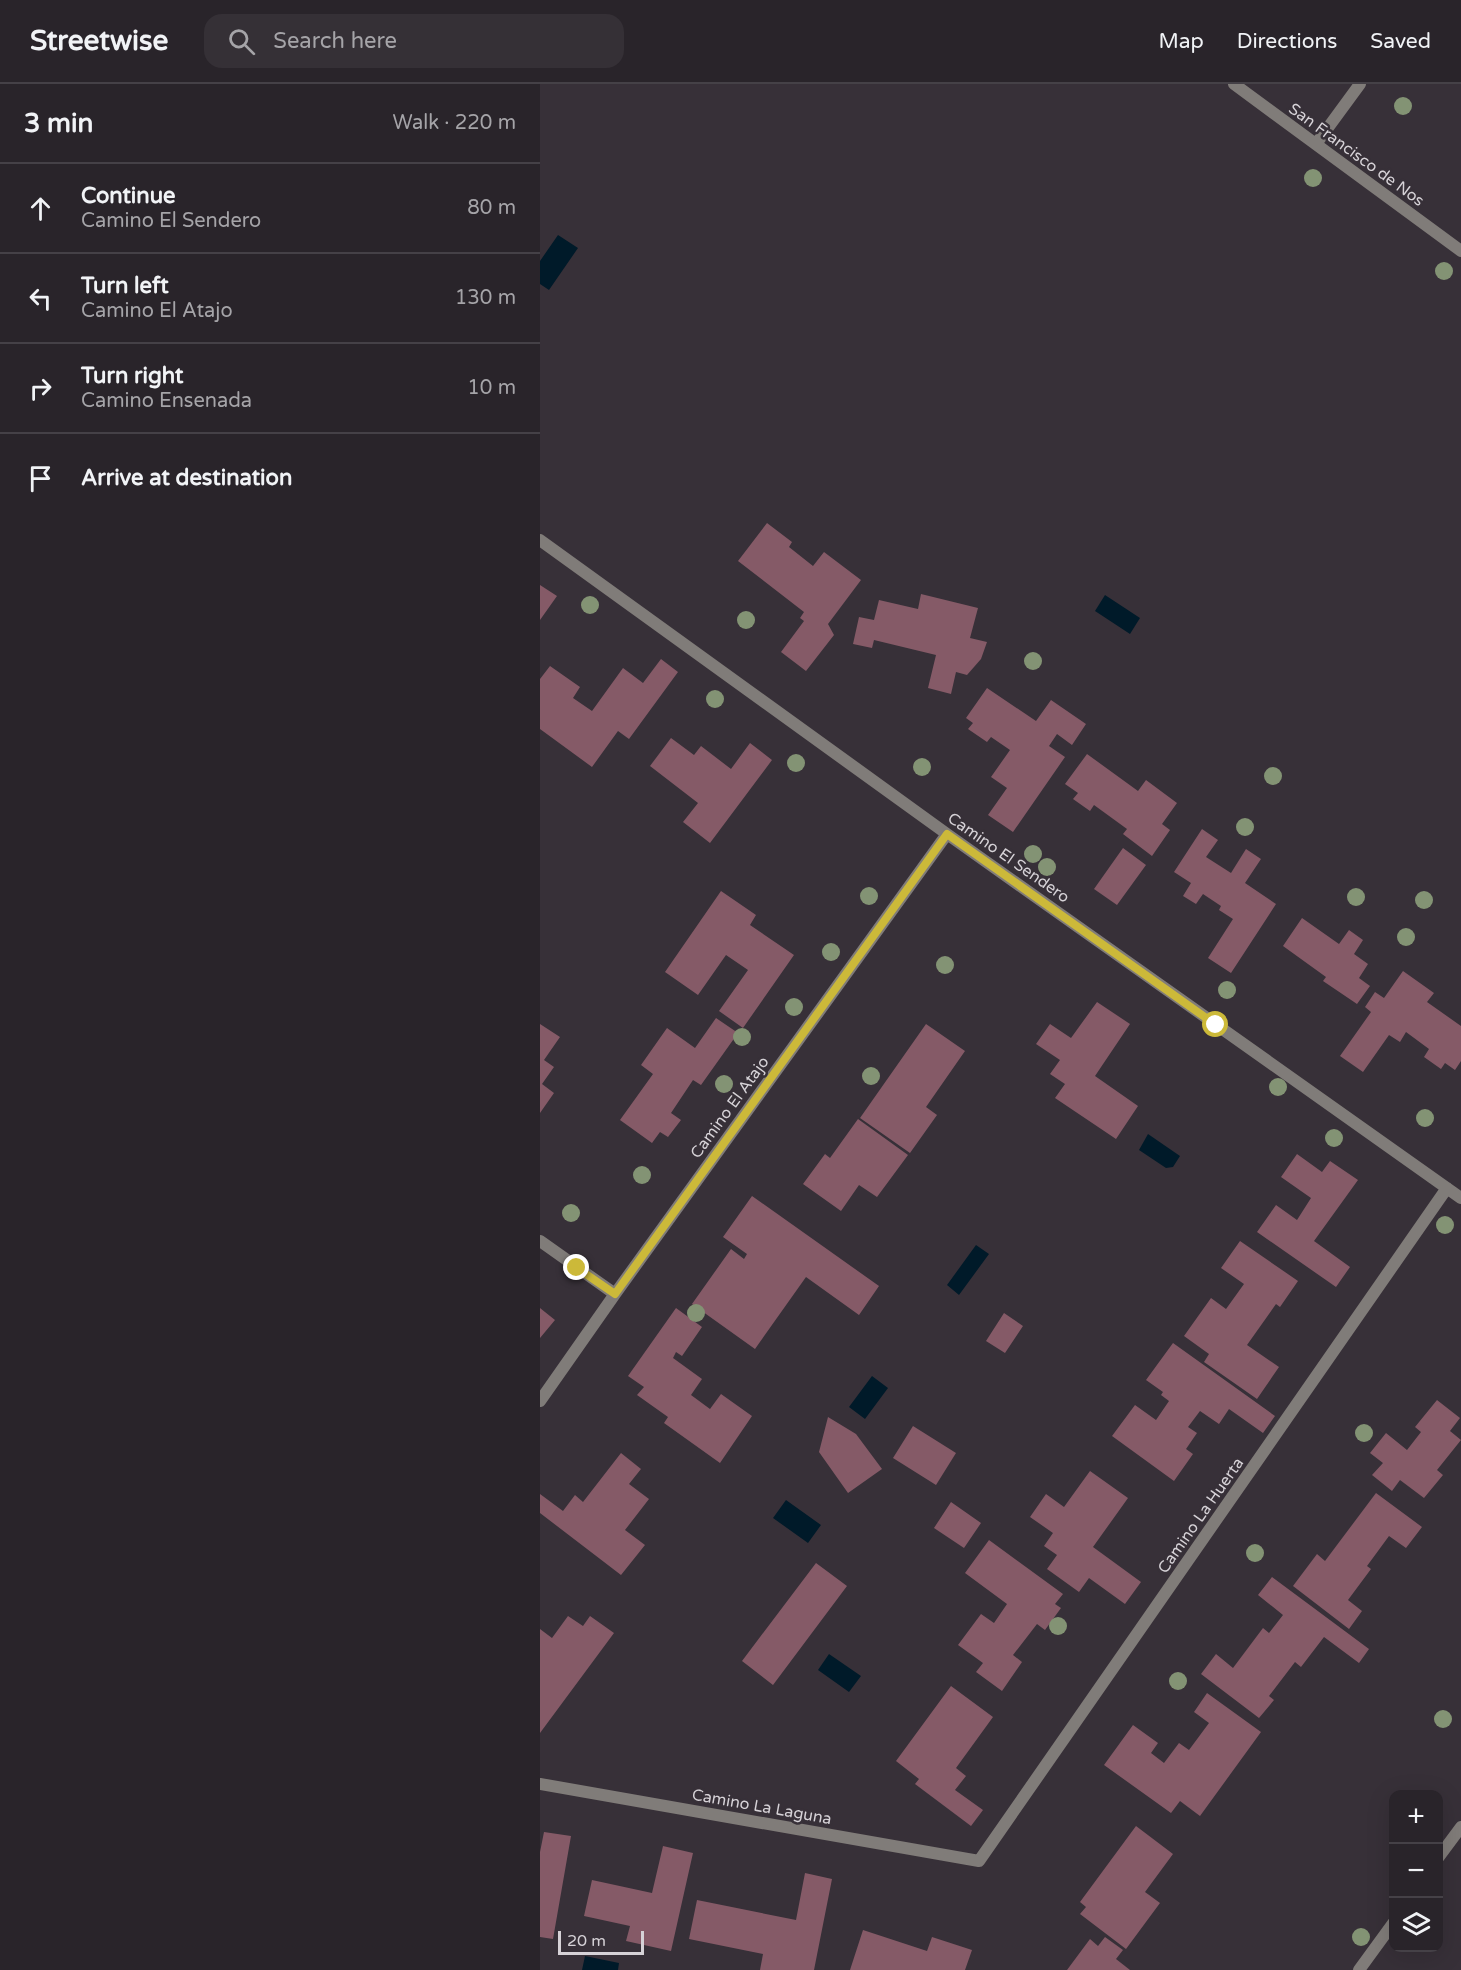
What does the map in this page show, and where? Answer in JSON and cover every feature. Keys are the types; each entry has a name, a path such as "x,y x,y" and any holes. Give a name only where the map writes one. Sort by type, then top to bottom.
{"street":[{"name":"San Francisco de Nos","path":"1234,84 1461,251"},
{"path":"1316,144 1360,84"},
{"name":"Camino El Sendero","path":"540,540 947,834 1461,1198"},
{"name":"Camino El Atajo","path":"540,1401 947,834"},
{"name":"Camino La Huerta","path":"979,1861 1447,1188"},
{"path":"540,1241 615,1294"},
{"name":"Camino La Laguna","path":"540,1784 979,1861"},
{"path":"1443,1851 1461,1827"},
{"path":"1359,1970 1389,1929"}],"water":[{"path":"558,235 578,248 549,290 540,284 540,261"},
{"path":"1105,595 1140,618 1130,634 1095,611"},
{"path":"1148,1134 1180,1156 1173,1167 1166,1168 1139,1150"},
{"path":"976,1245 989,1254 959,1295 947,1285"},
{"path":"872,1376 888,1388 865,1419 849,1407"},
{"path":"786,1500 821,1525 808,1543 773,1518"},
{"path":"829,1654 861,1676 849,1692 818,1670"},
{"path":"585,1956 619,1963 618,1970 582,1970"}],"building":[{"path":"767,523 792,542 789,547 813,566 824,552 861,580 828,624 834,635 806,671 781,652 804,621 800,618 804,612 738,561"},
{"path":"540,585 557,596 540,620"},
{"path":"921,594 978,608 970,638 987,642 981,659 967,675 956,672 951,694 928,688 936,655 874,640 872,648 853,644 859,617 874,620 879,600 918,609"},
{"path":"661,659 678,672 629,739 618,731 592,767 540,729 540,679 550,666 580,687 573,698 592,711 623,668 643,683"},
{"path":"987,688 1036,721 1051,700 1086,724 1072,745 1057,734 1049,746 1065,757 1013,832 988,815 1007,788 991,777 1010,750 991,737 987,742 968,729 973,723 966,718"},
{"path":"671,738 694,755 701,746 731,769 750,743 772,760 710,843 683,822 698,803 650,766"},
{"path":"1087,754 1138,791 1146,780 1177,803 1162,824 1170,830 1152,856 1123,834 1127,829 1094,805 1090,811 1073,799 1078,793 1065,784"},
{"path":"1202,829 1218,840 1206,857 1231,873 1246,849 1261,859 1245,883 1276,904 1231,973 1208,958 1233,919 1219,910 1221,906 1203,894 1196,904 1183,896 1191,883 1174,872"},
{"path":"1123,848 1146,865 1117,905 1094,889"},
{"path":"721,891 756,915 750,925 794,955 743,1028 719,1011 748,970 726,955 698,995 665,972"},
{"path":"1302,918 1339,944 1349,930 1363,940 1354,954 1368,964 1359,978 1370,986 1357,1004 1323,981 1326,977 1283,946"},
{"path":"1403,971 1434,993 1427,1002 1461,1026 1461,1061 1455,1070 1445,1063 1441,1069 1424,1057 1429,1049 1406,1032 1400,1042 1389,1035 1363,1072 1340,1056 1371,1012 1365,1007 1375,992 1384,998"},
{"path":"1097,1002 1130,1024 1095,1076 1138,1106 1116,1139 1055,1098 1065,1084 1050,1074 1060,1060 1036,1044 1050,1024 1071,1038"},
{"path":"716,1018 738,1033 701,1085 693,1080 671,1113 681,1120 668,1137 660,1132 652,1143 620,1120 653,1074 641,1065 667,1028 695,1048"},
{"path":"540,1024 560,1037 544,1060 554,1067 542,1084 554,1093 540,1113"},
{"path":"926,1024 965,1051 926,1107 937,1115 910,1153 860,1118"},
{"path":"858,1119 908,1155 877,1197 859,1185 841,1211 803,1184 825,1154 830,1158"},
{"path":"1297,1154 1322,1172 1330,1161 1358,1180 1314,1241 1350,1267 1336,1287 1257,1232 1276,1205 1297,1220 1311,1198 1281,1177"},
{"path":"752,1196 879,1286 859,1315 806,1277 755,1349 692,1304 731,1249 744,1259 747,1254 723,1237"},
{"path":"1240,1241 1298,1281 1280,1307 1276,1304 1247,1345 1279,1367 1257,1399 1204,1362 1209,1354 1184,1336 1211,1298 1226,1309 1244,1284 1221,1268"},
{"path":"540,1308 555,1320 540,1338"},
{"path":"676,1308 702,1327 682,1356 676,1352 673,1358 702,1379 691,1395 710,1409 721,1394 752,1416 720,1463 664,1423 668,1417 637,1395 644,1387 628,1376"},
{"path":"1004,1313 1023,1326 1005,1353 986,1341"},
{"path":"1173,1343 1275,1416 1263,1433 1229,1409 1219,1424 1200,1411 1188,1427 1197,1433 1186,1449 1193,1454 1174,1481 1112,1436 1135,1405 1156,1420 1169,1401 1161,1395 1163,1392 1146,1380"},
{"path":"1437,1400 1460,1418 1450,1431 1461,1440 1437,1470 1443,1475 1424,1498 1400,1480 1392,1491 1372,1475 1383,1463 1370,1453 1386,1433 1407,1450 1421,1432 1415,1427"},
{"path":"828,1417 856,1434 882,1469 848,1493 819,1452"},
{"path":"913,1426 956,1453 936,1485 893,1458"},
{"path":"621,1453 641,1469 629,1484 649,1499 625,1530 645,1545 621,1575 540,1513 540,1494 563,1511 575,1495 583,1502"},
{"path":"1090,1471 1128,1498 1093,1547 1141,1582 1125,1604 1089,1578 1079,1592 1047,1569 1057,1555 1044,1546 1053,1533 1030,1517 1046,1494 1064,1507"},
{"path":"1376,1493 1422,1527 1406,1548 1389,1536 1367,1566 1371,1569 1348,1600 1362,1611 1349,1629 1293,1586 1317,1554 1325,1561"},
{"path":"951,1502 981,1523 964,1548 934,1528"},
{"path":"989,1540 1063,1594 1055,1604 1061,1608 1045,1630 1037,1624 1013,1655 1022,1662 1002,1691 976,1672 983,1663 958,1645 981,1614 994,1623 1007,1604 965,1573"},
{"path":"816,1563 847,1586 773,1685 742,1661"},
{"path":"1272,1577 1369,1649 1359,1663 1324,1637 1301,1667 1295,1662 1269,1696 1274,1700 1259,1718 1201,1674 1216,1654 1233,1668 1263,1628 1269,1633 1283,1615 1258,1595"},
{"path":"568,1616 583,1626 590,1616 614,1633 540,1733 540,1629 552,1638"},
{"path":"951,1686 993,1717 956,1768 966,1776 955,1790 983,1810 971,1826 915,1784 919,1779 896,1761"},
{"path":"1207,1693 1261,1732 1200,1816 1180,1801 1171,1813 1104,1765 1133,1725 1158,1743 1151,1753 1164,1763 1179,1743 1189,1750 1209,1723 1194,1712"},
{"path":"1136,1826 1173,1854 1145,1892 1160,1903 1126,1949 1080,1914 1086,1907 1080,1902"},
{"path":"544,1832 571,1836 553,1939 540,1937 540,1852"},
{"path":"663,1846 693,1853 671,1951 626,1941 630,1926 584,1916 592,1880 652,1893"},
{"path":"805,1873 832,1879 814,1970 760,1970 763,1954 689,1939 697,1900 796,1920"},
{"path":"863,1930 927,1951 932,1937 972,1950 965,1970 850,1970"},
{"path":"1105,1937 1123,1950 1116,1959 1130,1970 1067,1970 1090,1939 1098,1946"}],"route":[{"path":"577,1268 615,1294 947,834 1216,1025"}]}
